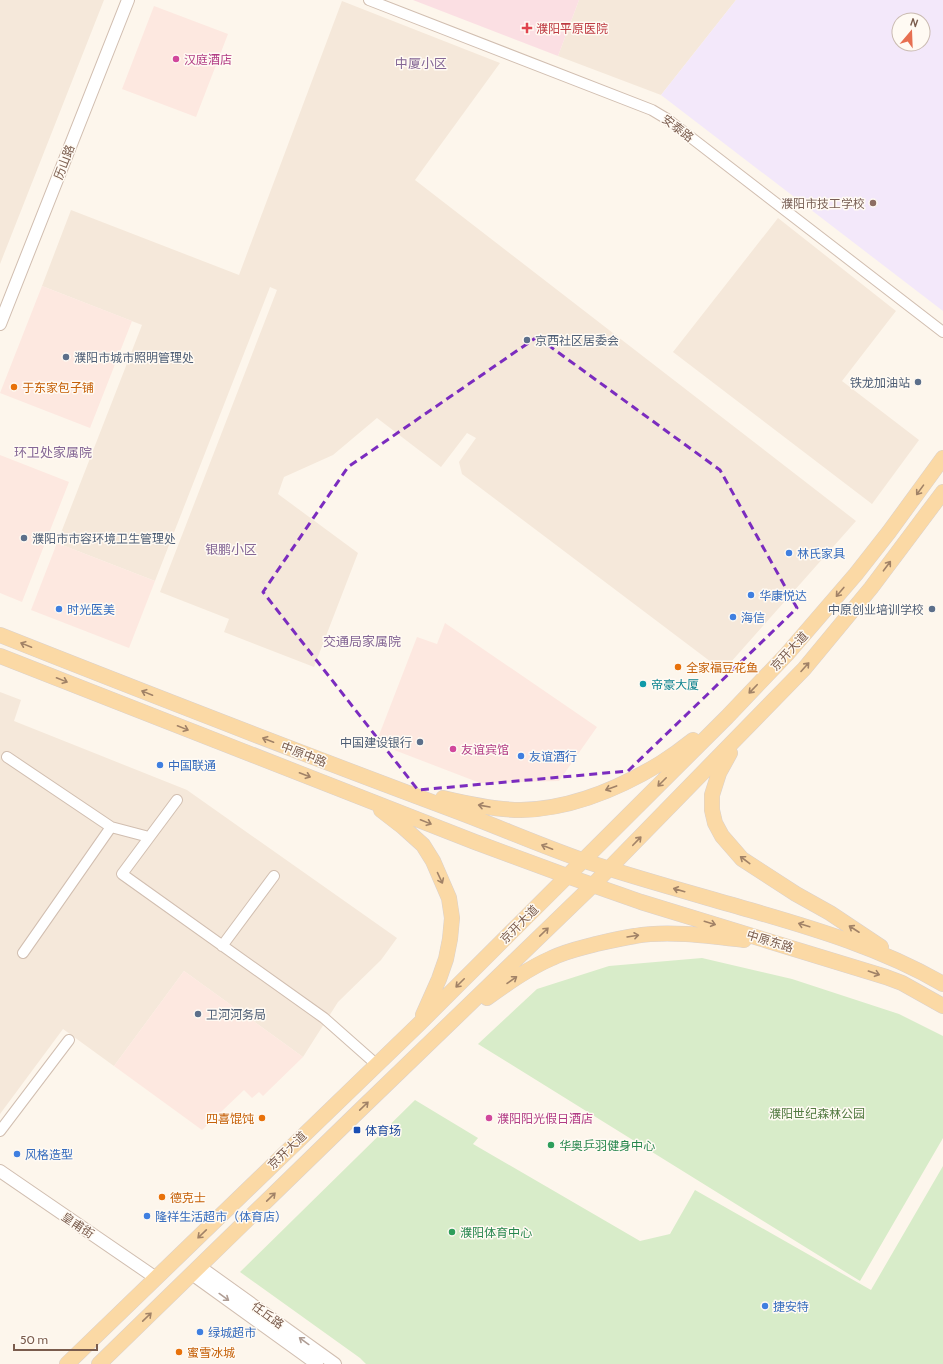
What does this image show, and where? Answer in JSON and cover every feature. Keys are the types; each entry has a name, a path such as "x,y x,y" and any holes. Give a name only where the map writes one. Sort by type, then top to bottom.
{"main road":[{"name":"京开大道","path":"67,1364 420,1023 727,717 787,654 851,579 889,532 943,458"},
{"name":"京开大道","path":"99,1364 610,869 804,669 871,588 943,492"},
{"name":"中原中路","path":"0,635 216,720 610,869"},
{"name":"中原中路","path":"0,656 475,842 593,885"},
{"path":"766,708 727,757 719,773 712,795 712,810 715,823 722,836 742,859 796,894 830,913 910,966"},
{"path":"352,772 458,802 493,808 520,810 540,809 566,803 620,785 663,762 727,717"},
{"path":"354,794 384,812 403,826 423,845 449,898 452,918 446,959 420,1023"},
{"name":"中原东路","path":"610,869 808,926 910,966 943,984"},
{"name":"中原东路","path":"593,885 641,902 886,977 902,983 943,1006"},
{"path":"446,1027 520,974 553,957 578,948 636,935 665,934 697,935 783,945"}],"street":[{"name":"历山路","path":"0,324 128,0"},
{"name":"安泰路","path":"369,0 652,110 667,119 943,332"},
{"path":"7,757 111,827 149,837"},
{"path":"177,800 122,874 324,1018 376,1064"},
{"path":"23,953 111,827"},
{"path":"222,946 274,876"},
{"path":"0,1131 70,1040"},
{"name":"皇甫街","path":"0,1171 156,1278"},
{"name":"任丘路","path":"196,1270 317,1364"},
{"name":"任丘路","path":"196,1270 335,1364"}],"highlighted area":[{"path":"537,337 720,470 797,608 628,771 418,790 263,592 348,467"}],"shaded area":[{"path":"0,0 104,0 0,264"},
{"name":"濮阳平原医院","path":"413,0 579,0 558,56"},
{"path":"579,0 736,0 661,95 558,56"},
{"name":"濮阳市技工学校","path":"736,0 943,0 943,311 661,95"},
{"path":"342,1 500,63 415,180 856,521 723,671 462,474 459,462 476,438 467,433 441,467 377,418 333,455 284,477 278,494 358,553 314,667 224,632 229,619 160,592 277,290 270,287 155,581 57,543 142,325 42,286 71,210 239,275"},
{"path":"154,6 228,34 196,117 122,89"},
{"path":"778,218 896,311 842,381 919,440 872,504 673,352"},
{"name":"濮阳市城市照明管理处","path":"42,286 132,321 90,428 0,393"},
{"name":"濮阳市市容环境卫生管理处","path":"0,455 69,482 22,602 0,593"},
{"path":"57,543 155,581 129,648 31,610"},
{"path":"445,623 597,727 559,781 480,783 376,743 417,637 437,644"},
{"path":"0,692 21,700 14,721 187,790 397,938 381,960 338,1002 303,1057 184,971 114,1066 63,1029 0,1114"},
{"name":"卫河河务局","path":"184,971 303,1057 263,1096 259,1092 252,1098 244,1090 202,1130 114,1066"}],"green space":[{"name":"濮阳世纪森林公园","path":"702,958 792,979 899,1014 943,1036 943,1138 860,1281 478,1044 537,989 609,966"},
{"name":"濮阳体育中心","path":"415,1100 478,1138 473,1144 640,1241 670,1234 695,1190 871,1290 943,1166 943,1364 366,1364 360,1358 240,1272"}],"place":[{"name":"濮阳平原医院","path":"527,28"},
{"name":"汉庭酒店","path":"176,59"},
{"name":"濮阳市技工学校","path":"873,203"},
{"name":"京西社区居委会","path":"527,340"},
{"name":"濮阳市城市照明管理处","path":"66,357"},
{"name":"铁龙加油站","path":"918,382"},
{"name":"于东家包子铺","path":"14,387"},
{"name":"濮阳市市容环境卫生管理处","path":"24,538"},
{"name":"林氏家具","path":"789,553"},
{"name":"华康悦达","path":"751,595"},
{"name":"时光医美","path":"59,609"},
{"name":"中原创业培训学校","path":"932,609"},
{"name":"海信","path":"733,617"},
{"name":"全家福豆花鱼","path":"678,667"},
{"name":"帝豪大厦","path":"643,684"},
{"name":"中国建设银行","path":"420,742"},
{"name":"友谊宾馆","path":"453,749"},
{"name":"友谊酒行","path":"521,756"},
{"name":"中国联通","path":"160,765"},
{"name":"卫河河务局","path":"198,1014"},
{"name":"四喜馄饨","path":"262,1118"},
{"name":"濮阳阳光假日酒店","path":"489,1118"},
{"name":"体育场","path":"357,1130"},
{"name":"华奥乒羽健身中心","path":"551,1145"},
{"name":"风格造型","path":"17,1154"},
{"name":"德克士","path":"162,1197"},
{"name":"隆祥生活超市（体育店）","path":"147,1216"},
{"name":"濮阳体育中心","path":"452,1232"},
{"name":"捷安特","path":"765,1306"},
{"name":"绿城超市","path":"200,1332"},
{"name":"蜜雪冰城","path":"179,1352"}],"district":[{"name":"中厦小区","path":"421,63"},
{"name":"环卫处家属院","path":"53,452"},
{"name":"银鹏小区","path":"231,549"},
{"name":"交通局家属院","path":"362,641"}]}
